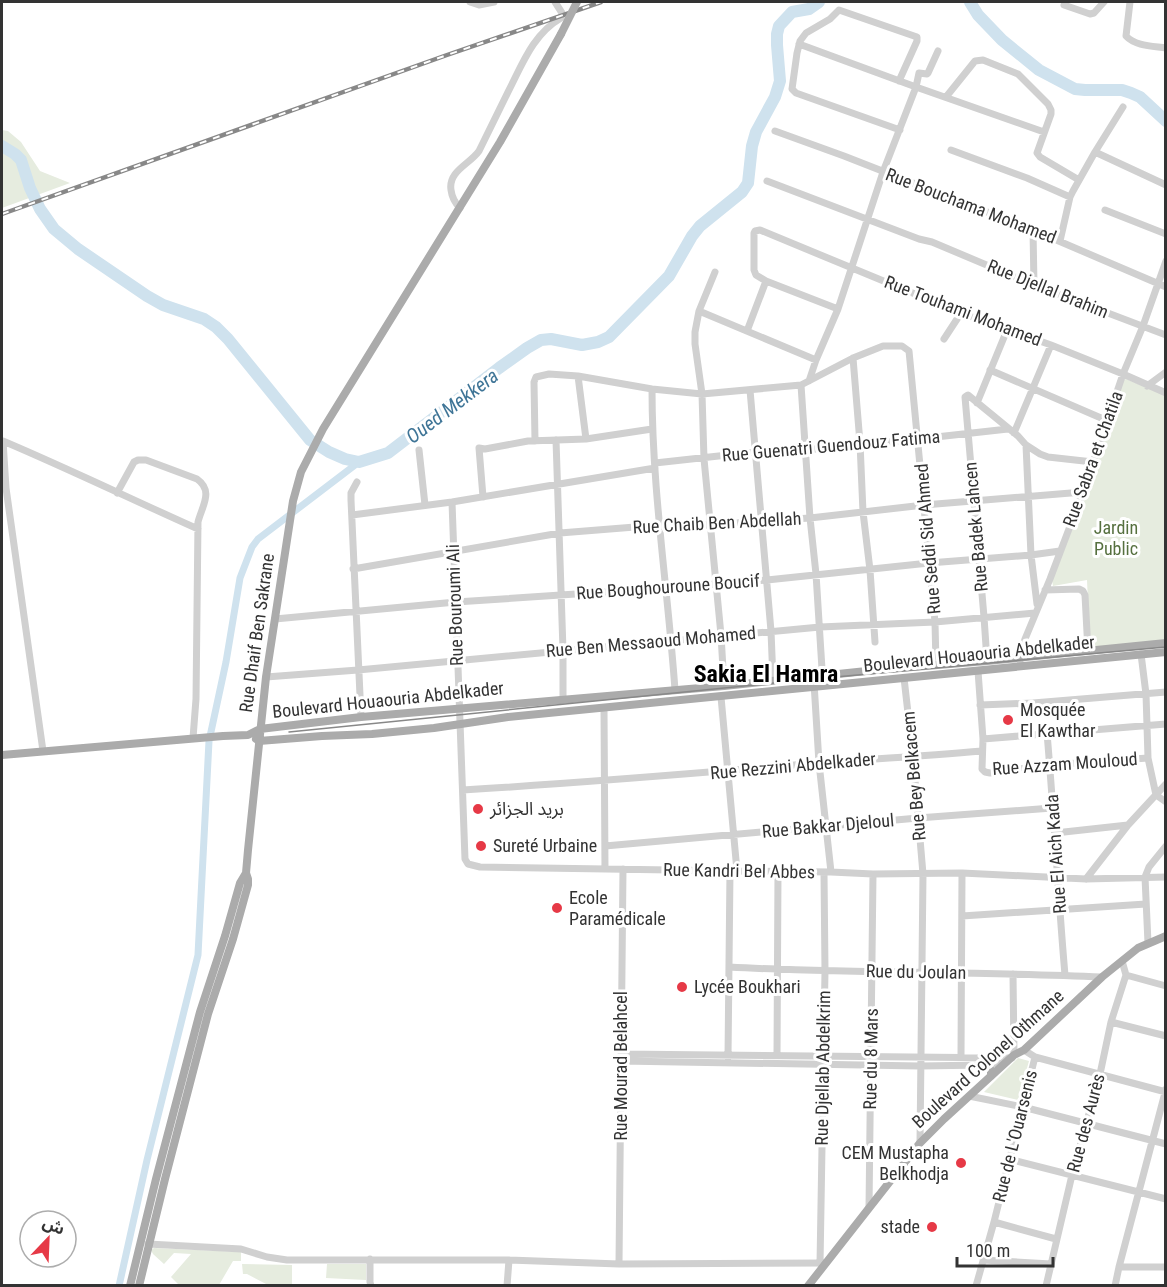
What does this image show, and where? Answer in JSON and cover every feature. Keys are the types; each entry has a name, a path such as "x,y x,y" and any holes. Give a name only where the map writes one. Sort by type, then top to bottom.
{"main road":[{"name":"Rue Dhaif Ben Sakrane","path":"175,1123 200,1012 240,883 246,873 266,677 293,501 301,472 322,429 520,108 577,2"},
{"name":"Boulevard Houaouria Abdelkader","path":"248,735 259,741 372,734 508,717 978,671 1088,651 1166,643"},
{"name":"Boulevard Houaouria Abdelkader","path":"248,735 260,729 361,717 724,686 936,665 1166,652"},
{"path":"2,755 248,735"},
{"name":"Boulevard Colonel Othmane","path":"812,1283 823,1263 920,1143 1102,977 1138,948 1166,936"},
{"path":"984,1065 991,1070 991,1076"},
{"path":"139,1286 175,1123"},
{"path":"130,1286 175,1123"}],"street":[{"path":"470,2 479,5 494,2"},
{"path":"460,208 452,196 450,186 452,179 455,173 479,151 535,41 548,26 561,18 562,13 555,2"},
{"path":"1064,5 1089,14 1094,13 1104,2"},
{"path":"1130,2 1126,36 1128,39 1166,48"},
{"path":"899,81 917,37 839,10 830,20 806,33 799,44 792,87 793,91 900,130"},
{"path":"799,44 1044,132"},
{"path":"809,381 838,309 883,172 916,87 919,73 928,73 938,51"},
{"path":"946,98 975,61 983,60 1022,76 1051,110 1036,153 1078,180"},
{"path":"1060,241 1070,198 1078,180 1123,107"},
{"name":"Rue Bouchama Mohamed","path":"775,131 1033,230 1166,287"},
{"path":"951,150 1027,178 1070,198"},
{"path":"1095,153 1166,185"},
{"name":"Rue Djellal Brahim","path":"767,181 932,242 1034,285 1166,336"},
{"path":"1105,210 1166,234"},
{"name":"Rue Touhami Mohamed","path":"766,281 754,273 754,233 759,230 961,313 1051,345 1166,393"},
{"path":"1033,230 1034,285"},
{"name":"Rue Sabra et Chatila","path":"1020,662 1025,639 1083,492 1123,374 1166,261"},
{"path":"715,272 699,311 695,344 702,394 704,459 724,686"},
{"path":"747,331 766,281 838,309"},
{"path":"699,311 816,360"},
{"path":"944,339 961,313"},
{"path":"1007,330 978,403 1026,445 1040,454 1093,462"},
{"path":"1011,431 1033,388 1051,345"},
{"name":"Rue Seddi Sid Ahmed","path":"853,358 883,346 902,346 909,351 935,622 936,665"},
{"path":"535,441 534,382 536,377 549,374 578,376 652,389 702,394 801,385 853,358 863,512 875,642"},
{"path":"990,370 1108,421"},
{"path":"1147,386 1166,372"},
{"path":"578,376 586,439"},
{"name":"Rue Djellab Abdelkrim","path":"801,385 820,627 819,763 827,872 823,1055 823,1263"},
{"path":"652,389 652,429 675,690"},
{"path":"750,390 767,580 773,681"},
{"name":"Rue Badek Lahcen","path":"978,403 968,395 966,396 987,661"},
{"path":"483,497 479,448 535,441 586,439 652,429"},
{"name":"Rue Guenatri Guendouz Fatima","path":"655,466 755,452 805,450 968,433 1011,431"},
{"path":"556,440 563,700"},
{"path":"43,751 6,488 3,441 198,529"},
{"path":"1026,445 1036,609"},
{"path":"419,450 425,505"},
{"path":"117,493 138,460 146,460 196,479 203,484 206,493 198,522 196,699 198,738"},
{"path":"352,515 483,497 655,466"},
{"path":"357,482 351,493 361,717"},
{"name":"Rue Chaib Ben Abdellah","path":"353,569 560,533 660,525 711,525 810,518 924,505 1083,492"},
{"name":"Rue Bouroumi Ali","path":"452,502 459,709"},
{"name":"Rue Boughouroune Boucif","path":"275,619 456,602 767,580 1060,551"},
{"path":"1045,590 1079,589 1083,591 1088,651"},
{"name":"Rue Ben Messaoud Mohamed","path":"266,677 721,635 820,627 935,622 1036,609"},
{"path":"1141,654 1146,694 1148,758 1156,795 1166,802"},
{"path":"978,671 982,750"},
{"name":"Rue Bey Belkacem","path":"904,678 923,874 920,1143"},
{"path":"980,705 1166,692"},
{"path":"721,697 734,871 729,968 728,1059"},
{"path":"604,708 605,869"},
{"name":"Rue Kandri Bel Abbes","path":"459,709 465,859 473,866 873,874 962,873 1086,879 1166,877"},
{"path":"983,739 1166,724"},
{"name":"Rue El Aich Kada","path":"1047,734 1065,975"},
{"name":"Rue Rezzini Abdelkader","path":"463,790 913,758 982,750"},
{"name":"Rue Azzam Mouloud","path":"982,750 982,769 990,773 1050,765 1148,758"},
{"path":"1086,879 1128,825 1166,784"},
{"name":"Rue Bakkar Djeloul","path":"605,846 1052,808"},
{"path":"1054,833 1128,825"},
{"path":"1148,943 1145,877 1149,867 1166,846"},
{"name":"Rue Mourad Belahcel","path":"619,1264 623,869"},
{"path":"777,1055 778,872"},
{"path":"961,1057 962,873"},
{"name":"Rue du 8 Mars","path":"869,1208 873,874"},
{"path":"962,916 1146,904"},
{"path":"1122,961 1126,975 1166,986"},
{"name":"Rue du Joulan","path":"729,968 1102,977"},
{"path":"1010,1059 1013,974"},
{"name":"Rue des Aurès","path":"1046,1286 1111,1022 1126,975"},
{"path":"1111,1022 1166,1036"},
{"path":"1024,1050 1035,1057 1165,1091 1115,1286"},
{"path":"755,1059 777,1055 1010,1059"},
{"path":"621,1057 920,1065 984,1065 1010,1059"},
{"name":"Rue de L'Ouarsenis","path":"976,1286 1035,1057"},
{"path":"969,1096 1023,1107 1166,1144"},
{"path":"1009,1159 1166,1199"},
{"path":"994,1222 1056,1239"},
{"path":"148,1244 241,1249 287,1260 509,1260 619,1264 823,1263"},
{"path":"370,1259 371,1286"},
{"path":"507,1286 509,1260"},
{"path":"983,1260 1051,1264"},
{"path":"1119,1267 1166,1267"}],"green space":[{"path":"2,130 8,131 21,142 40,171 70,183 2,208"},
{"name":"Jardin Public","path":"1126,379 1165,395 1165,641 1090,648 1087,580 1053,586 1051,575 1123,380"},
{"path":"1018,1058 1029,1061 1018,1100 984,1092"},
{"path":"154,1248 241,1252 241,1261 233,1261 219,1285 179,1285 171,1277 191,1254 174,1253 164,1264 153,1254 151,1250"},
{"path":"242,1264 292,1265 292,1285 268,1285 243,1274"},
{"path":"327,1264 366,1264 366,1280 326,1278"}],"waterway":[{"name":"Oued Mekkera","path":"2,146 21,160 40,209 54,229 78,249 147,296 163,305 204,319 216,327 310,440 329,452 359,462 388,453 499,368 541,340 551,339 582,345 609,337 669,276 700,226 742,192 748,183 756,132 775,97 780,81 777,45 779,26 792,12 809,9 819,2"},
{"name":"Oued Mekkera","path":"970,2 978,15 1002,40 1039,70 1075,89 1122,90 1131,93 1140,97 1166,121"},
{"path":"119,1286 147,1160 198,955 209,741 226,662 240,578 252,547 258,539 359,462"}],"tram line":[{"path":"289,732 813,679 1166,647"}],"railway":[{"path":"2,214 601,2"}],"place":[{"name":"Mosquée El Kawthar","path":"1008,720"},
{"name":"بريد الجزائر","path":"478,809"},
{"name":"Sureté Urbaine","path":"481,846"},
{"name":"Ecole Paramédicale","path":"557,908"},
{"name":"Lycée Boukhari","path":"682,987"},
{"name":"CEM Mustapha Belkhodja","path":"961,1163"},
{"name":"stade","path":"932,1227"}],"district":[{"name":"Sakia El Hamra","path":"766,674"}]}
